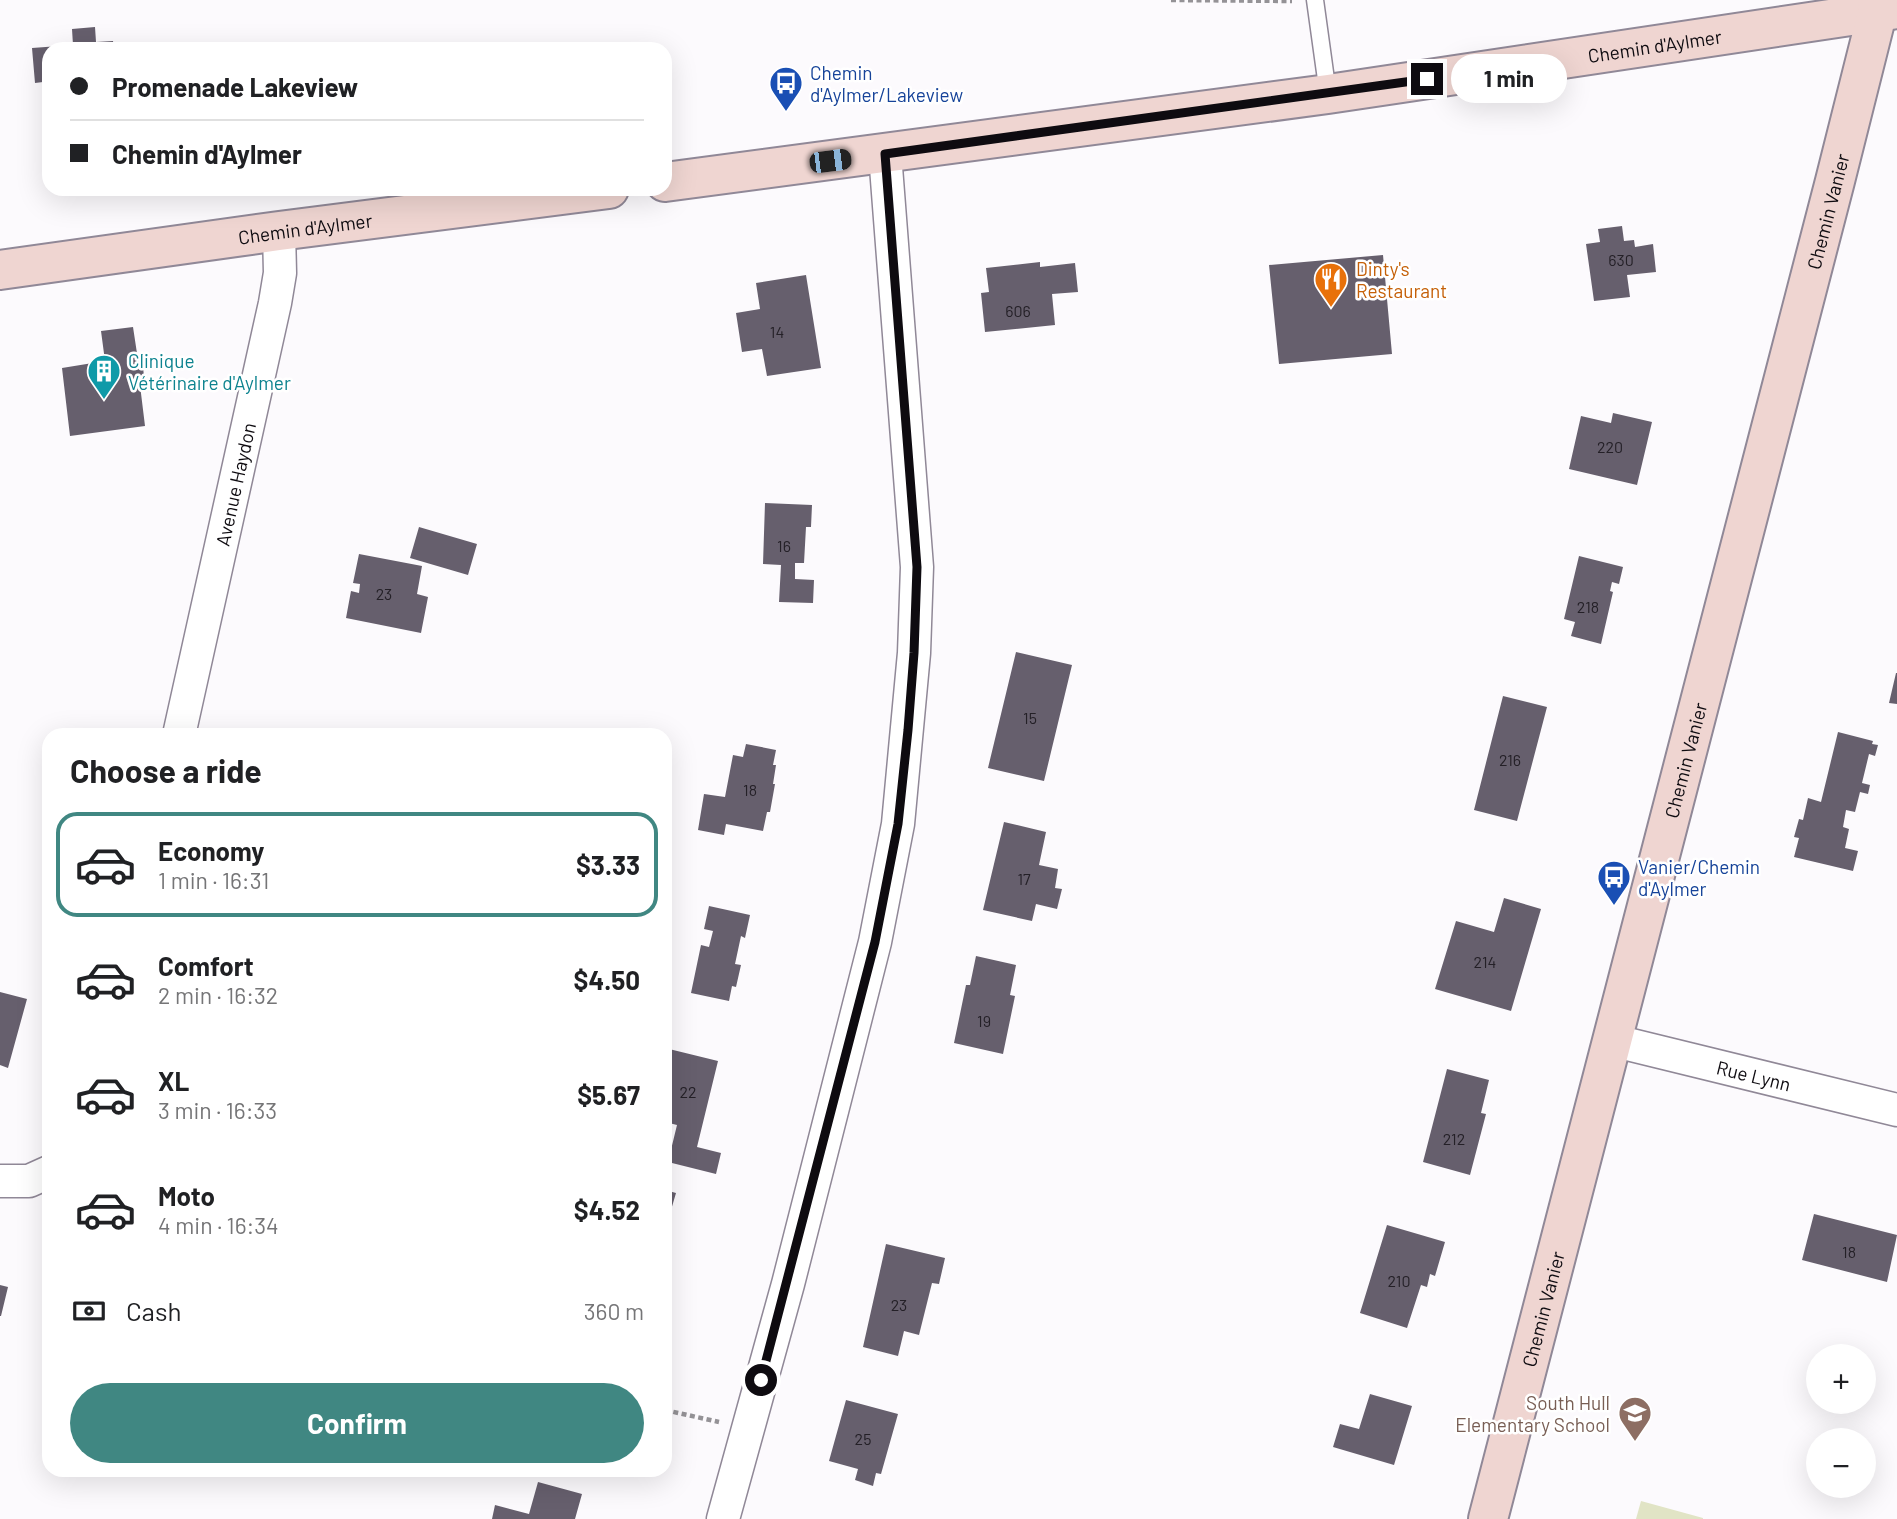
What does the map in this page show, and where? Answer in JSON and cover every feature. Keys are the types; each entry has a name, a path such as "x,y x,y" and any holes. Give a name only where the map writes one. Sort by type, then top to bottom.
{"main road":[{"name":"Chemin d'Aylmer","path":"672,181 1328,94 1884,6"},
{"name":"Chemin Vanier","path":"1488,1519 1611,1040 1884,6"},
{"name":"Chemin d'Aylmer","path":"0,270 554,196"}],"street":[{"path":"723,1519 788,1284 875,942 898,824 913,666 917,567 885,154"},
{"name":"Avenue Haydon","path":"181,728 275,303 280,273 279,231"},
{"name":"Rue Lynn","path":"1611,1040 1897,1110"},
{"path":"0,1181 29,1181 42,1175"}],"lane":[{"path":"1314,1 1328,94"}],"path":[{"path":"1171,0 1314,1"},
{"path":"672,1412 748,1429"}],"green space":[{"path":"1641,1501 1703,1518 1703,1519 1636,1519"}],"building":[{"path":"95,27 96,42 73,42 72,29"},
{"path":"42,47 42,82 35,83 32,48"},
{"path":"1622,226 1624,241 1634,240 1635,247 1653,244 1656,272 1627,275 1630,297 1594,301 1586,244 1600,242 1598,229"},
{"name":"Dinty's Restaurant","path":"1383,255 1392,354 1279,364 1269,265"},
{"path":"1040,262 1040,267 1075,263 1078,292 1052,294 1055,325 985,332 981,293 989,292 986,268"},
{"path":"806,275 821,368 767,376 762,349 742,352 736,313 760,309 756,283"},
{"name":"Clinique Vétérinaire d'Aylmer","path":"133,327 138,360 142,359 144,376 139,377 145,426 70,436 62,368 105,361 101,331"},
{"path":"1613,413 1652,422 1637,485 1569,469 1581,416 1611,423"},
{"path":"765,503 812,505 811,527 806,527 804,563 795,563 795,579 814,580 813,603 779,602 781,565 763,564"},
{"path":"419,527 477,544 468,575 410,558"},
{"path":"359,554 422,566 417,594 428,597 421,633 346,618 351,591 359,593 360,584 353,583"},
{"path":"1579,556 1623,567 1619,584 1612,582 1610,591 1613,592 1601,644 1571,636 1575,622 1564,619"},
{"path":"1016,652 1072,665 1044,781 988,768"},
{"path":"1897,673 1897,704 1889,703"},
{"path":"1503,696 1547,707 1517,821 1474,810"},
{"path":"1838,732 1873,741 1872,744 1878,745 1875,756 1869,754 1862,783 1870,785 1868,794 1860,792 1855,812 1846,810 1843,827 1849,829 1845,848 1858,851 1853,871 1794,857 1799,838 1794,837 1799,819 1803,820 1808,798 1821,802"},
{"path":"746,744 776,750 773,765 776,765 775,784 763,831 726,824 724,835 698,830 704,794 725,797 733,755 743,757"},
{"path":"1004,822 1046,832 1039,865 1058,869 1055,888 1062,889 1057,909 1036,904 1032,921 983,910"},
{"path":"1504,898 1541,909 1511,1011 1435,989 1456,921 1494,932"},
{"path":"709,906 750,915 745,938 741,936 735,964 741,965 736,987 732,986 729,1001 691,993 701,945 709,947 713,931 704,929"},
{"path":"976,956 1016,965 1010,995 1015,996 1003,1054 954,1043 966,985 970,985"},
{"path":"0,992 27,999 8,1068 0,1065"},
{"path":"672,1050 718,1061 697,1147 721,1153 716,1174 672,1163 672,1146 677,1125 672,1124"},
{"path":"1447,1069 1489,1080 1481,1113 1486,1114 1470,1175 1423,1162"},
{"path":"1814,1214 1897,1235 1887,1282 1802,1260"},
{"path":"1387,1225 1445,1242 1435,1276 1430,1274 1427,1287 1421,1285 1407,1328 1360,1313"},
{"path":"886,1244 945,1258 939,1284 932,1283 919,1335 904,1331 898,1356 863,1347"},
{"path":"0,1285 8,1287 1,1316 0,1316"},
{"path":"1370,1394 1412,1406 1394,1465 1333,1447 1340,1424 1359,1429"},
{"path":"846,1400 898,1414 881,1474 876,1473 873,1486 855,1480 858,1469 829,1461"},
{"path":"538,1482 582,1494 575,1519 492,1519 495,1505 529,1514"}],"place":[{"name":"Chemin d'Aylmer/Lakeview","path":"786,113"},
{"name":"Dinty's Restaurant","path":"1331,309"},
{"name":"Clinique Vétérinaire d'Aylmer","path":"104,401"},
{"name":"Vanier/Chemin d'Aylmer","path":"1614,907"},
{"name":"South Hull Elementary School","path":"1635,1443"}],"route":[{"path":"761,1380 875,942 898,824 908,730 917,567 885,154 1427,79"}]}
